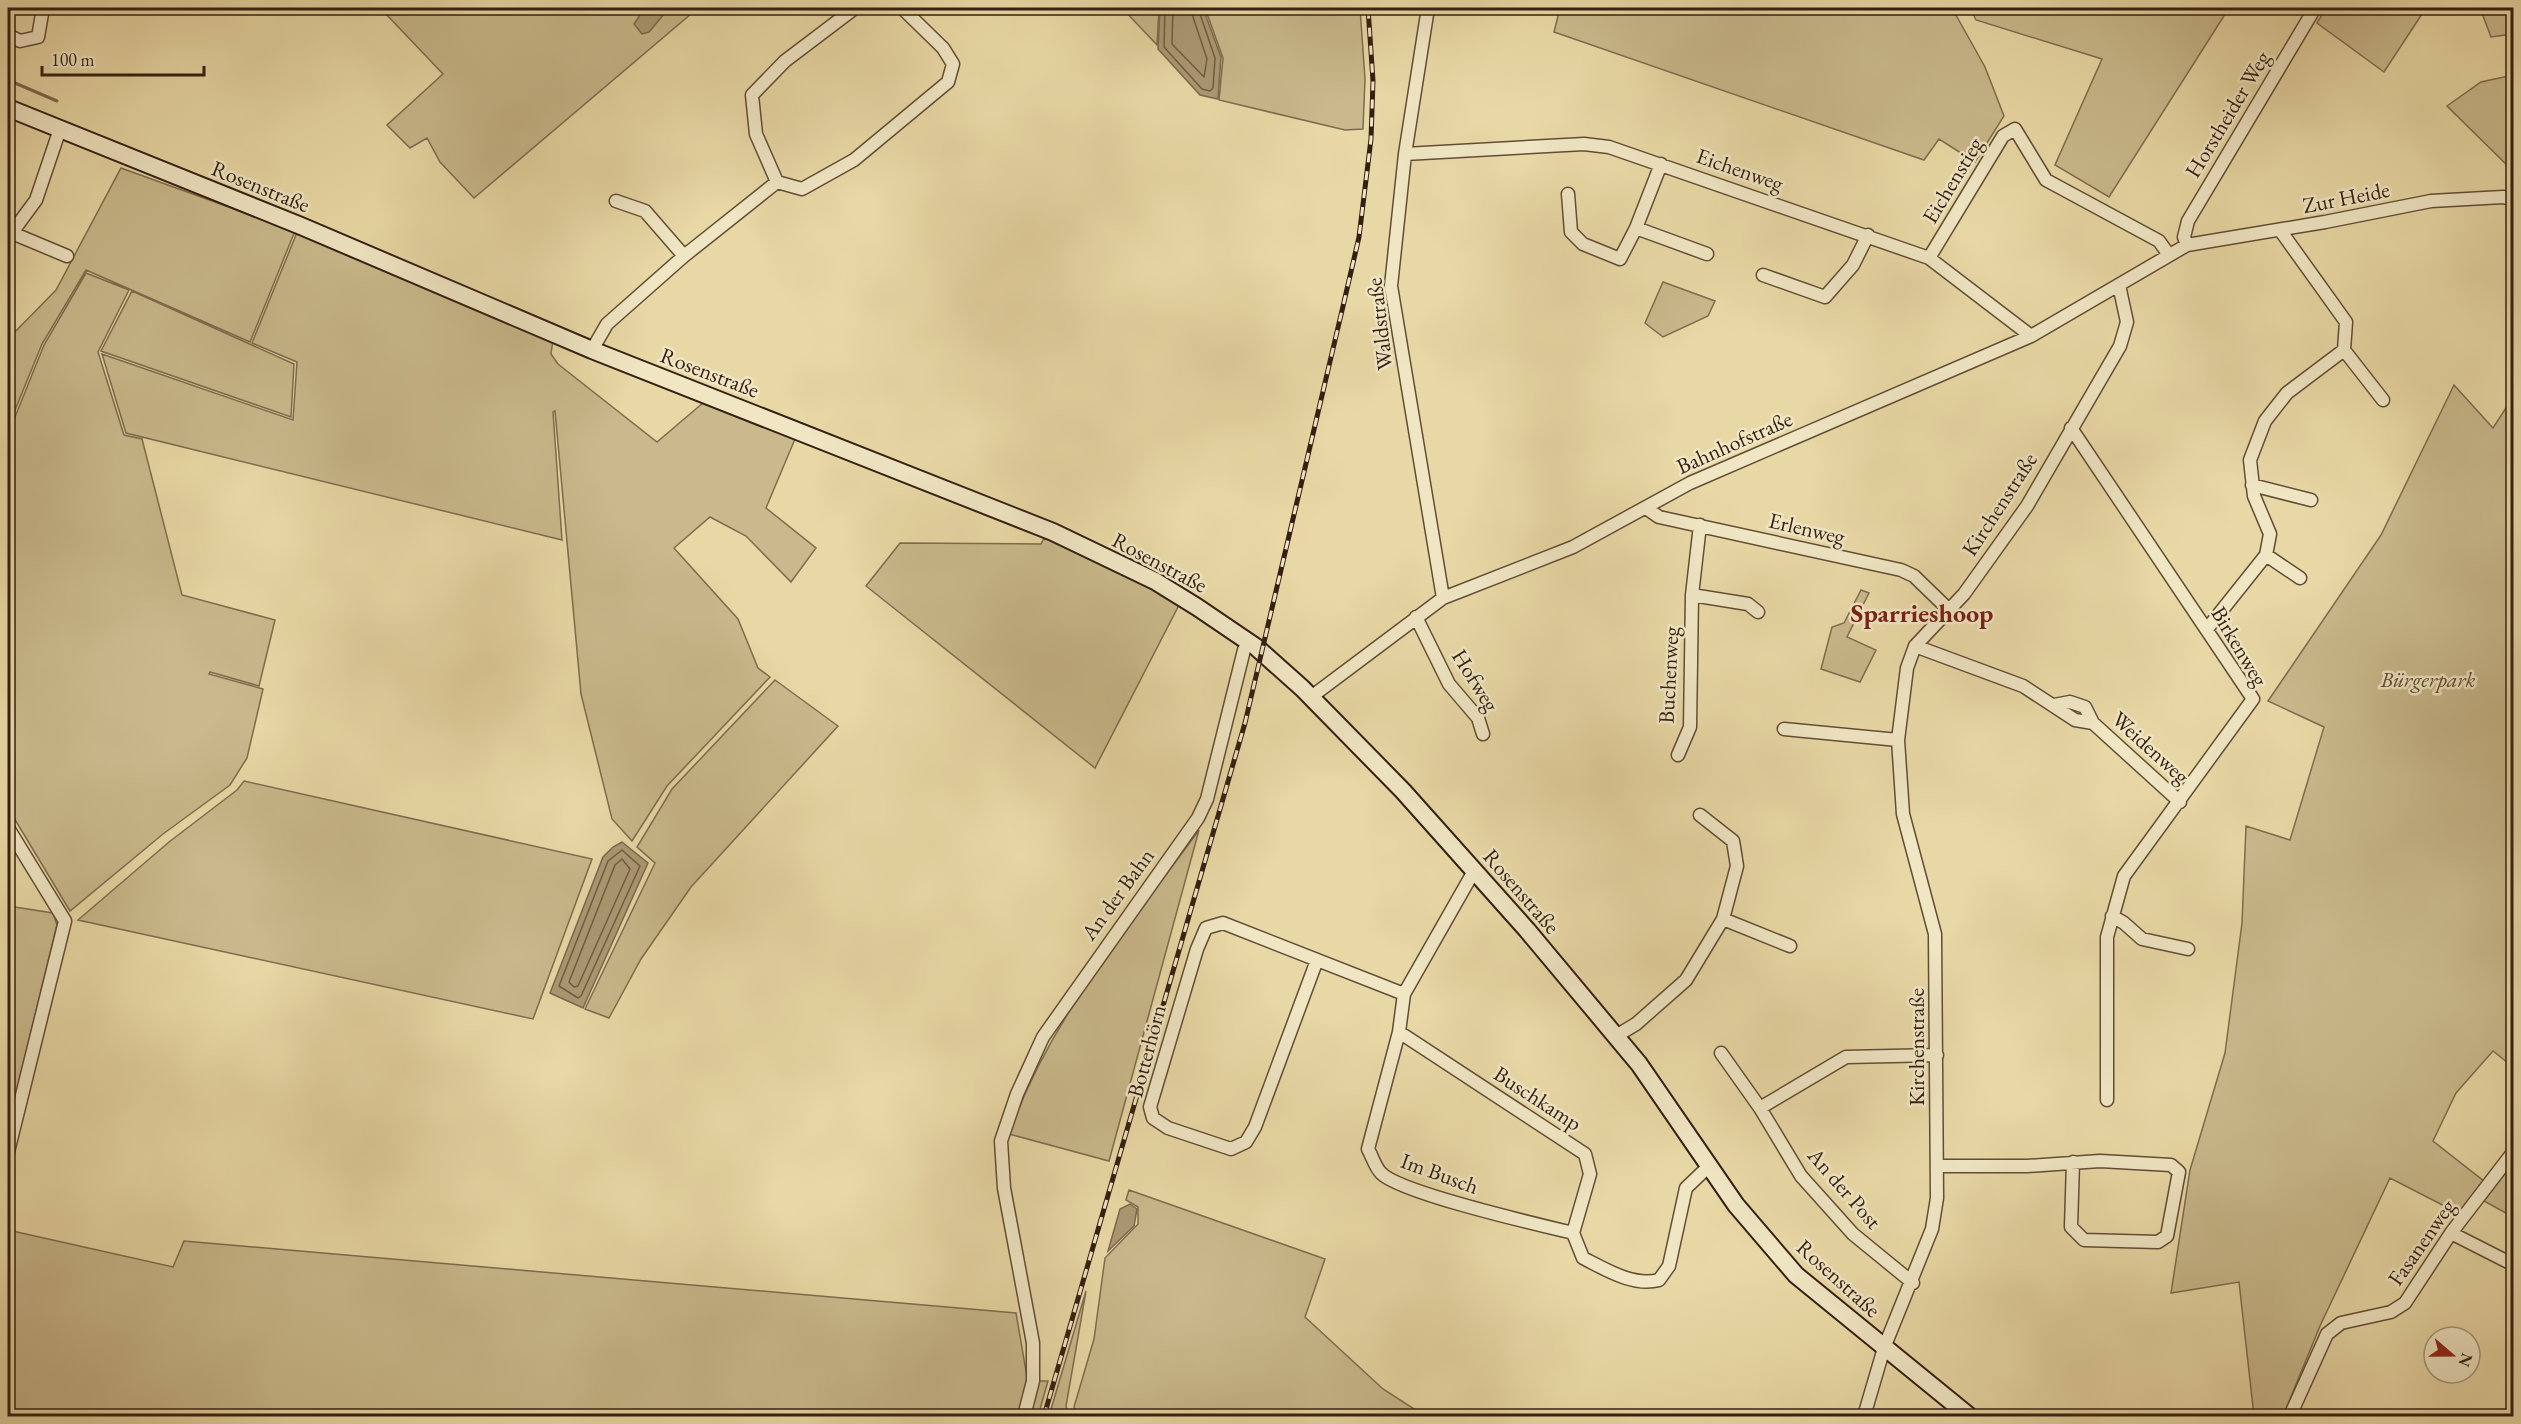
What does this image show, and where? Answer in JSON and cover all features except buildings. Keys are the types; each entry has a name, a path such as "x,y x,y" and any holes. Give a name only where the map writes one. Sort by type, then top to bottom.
{"main road":[{"name":"Rosenstraße","path":"8,108 301,225 592,350 1053,532 1155,581 1249,642 1311,697 1403,791 1474,871 1639,1064 1736,1205 1796,1275 1969,1416"}],"street":[{"path":"8,35 20,41 38,38 43,8"},
{"path":"777,182 756,134 752,95 785,61 855,8"},
{"path":"777,182 802,189 854,160 948,82 953,64 943,48 902,8"},
{"name":"Waldstraße","path":"1428,8 1406,154 1391,286 1443,598"},
{"name":"Horstheider Weg","path":"2187,245 2184,237 2188,221 2316,8"},
{"path":"60,129 36,201 10,236 67,256"},
{"name":"Eichenstieg","path":"1929,258 2003,136 2015,129 2046,180 2158,241 2169,255"},
{"name":"Eichenweg","path":"1406,154 1584,144 1609,147 1929,258 2031,336"},
{"path":"1568,194 1571,232 1583,244 1620,259 1636,228 1661,164"},
{"path":"592,350 607,324 684,256 777,182"},
{"name":"Zur Heide","path":"2187,245 2431,201 2503,197 2514,199"},
{"path":"616,201 645,211 684,256"},
{"path":"1636,228 1707,254"},
{"path":"2280,230 2346,322 2344,350 2383,400"},
{"path":"1763,275 1825,297 1853,265 1868,235"},
{"name":"Bahnhofstraße","path":"1311,697 1443,598 1574,547 1690,483 2031,336 2187,245"},
{"name":"Kirchenstraße","path":"1864,1416 1884,1348 1913,1283 1932,1229 1938,1198 1935,934 1903,814 1898,740 1907,668 1915,646 1964,594 2026,506 2120,346 2127,322 2119,285"},
{"path":"2207,629 2266,555 2270,534 2254,496 2250,460 2265,421 2287,393 2344,350"},
{"name":"Birkenweg","path":"2071,428 2253,699 2181,802 2124,876 2107,937 2107,1100"},
{"path":"2252,485 2311,500"},
{"name":"Erlenweg","path":"1646,508 1659,517 1901,570 1914,576 1948,609"},
{"name":"Buchenweg","path":"1677,755 1690,726 1692,595 1700,525"},
{"path":"2266,555 2300,578"},
{"name":"Buchenweg","path":"1692,595 1748,604 1758,612"},
{"name":"Hofweg","path":"1416,617 1449,684 1478,718 1483,734"},
{"name":"An der Bahn","path":"1024,1416 1033,1381 1033,1343 1001,1162 1001,1141 1013,1103 1043,1037 1198,818 1207,799 1244,650 1249,642"},
{"name":"Weidenweg","path":"1915,646 2023,686 2075,720 2093,723 2181,802"},
{"path":"1784,729 1898,740"},
{"path":"1616,1036 1636,1024 1686,980 1723,919 1737,866 1732,841 1700,815"},
{"path":"8,828 65,921 8,1152"},
{"name":"Im Busch","path":"1474,871 1404,994 1399,1032 1368,1149 1381,1174 1408,1186 1511,1219 1573,1233"},
{"path":"2112,916 2142,939 2188,949"},
{"path":"1723,919 1790,946"},
{"name":"Botterhörn","path":"1317,960 1255,1127 1246,1142 1231,1149 1168,1128 1153,1118 1150,1107 1197,949 1206,928 1223,923 1404,994"},
{"name":"Buschkamp","path":"1399,1032 1585,1154 1590,1174 1573,1233"},
{"name":"An der Post","path":"1720,1053 1760,1108 1802,1176 1853,1234 1913,1283"},
{"path":"1760,1108 1846,1057 1937,1055"},
{"name":"Fasanenweg","path":"2289,1416 2327,1334 2341,1323 2391,1312 2405,1303 2451,1233 2514,1151"},
{"path":"1937,1166 2027,1167 2073,1162 2170,1165 2180,1172 2167,1236 2158,1242 2084,1240 2071,1227 2073,1162"},
{"path":"1573,1233 1583,1258 1620,1277 1659,1280 1669,1266 1686,1188 1709,1166"},
{"path":"2451,1233 2514,1265"}],"green space":[{"path":"390,8 698,8 474,198 440,162 427,138 410,148 387,125 443,74 385,13"},
{"path":"1122,8 1159,8 1157,45"},
{"path":"1205,8 1360,8 1365,79 1363,129 1345,130 1219,100 1223,58"},
{"path":"1560,8 1952,8 1985,67 2004,116 1975,162 1939,139 1924,160 1554,32"},
{"path":"1970,8 2229,8 2109,197 2055,165 2102,59 1976,20"},
{"path":"2326,8 2443,8 2422,14 2384,72 2317,23"},
{"path":"2480,8 2513,8 2513,34 2491,37"},
{"path":"2514,75 2513,171 2447,106 2481,82"},
{"path":"121,168 295,231 250,342 86,270 42,344 11,420 8,419 8,339 56,290"},
{"path":"298,230 553,340 551,354 558,364 657,442 704,402 795,439 766,508 816,548 791,582 746,536 710,517 674,548 738,619 758,668 770,677 667,786 632,841 612,819 581,694 555,411 553,412 562,540 126,433 102,354 293,420 297,362 252,343"},
{"path":"86,273 129,290 98,352 124,435 142,439 182,595 275,620 259,686 210,672 209,674 263,689 247,758 230,785 163,834 70,911 8,808 8,421 13,422 44,345"},
{"path":"1663,282 1715,301 1708,316 1663,337 1645,323"},
{"path":"132,291 294,364 291,417 101,351"},
{"name":"Bürgerpark","path":"2454,385 2493,428 2513,397 2513,1067 2493,1051 2456,1093 2433,1141 2485,1182 2460,1214 2390,1178 2320,1326 2283,1416 2254,1416 2239,1282 2171,1293 2190,1170 2225,1053 2242,923 2246,826 2290,840 2324,727 2268,701 2381,535"},
{"path":"1044,538 1150,587 1179,605 1095,768 866,586 900,543 1041,544"},
{"path":"1861,590 1869,593 1847,637 1876,650 1860,682 1821,669 1832,627 1844,623"},
{"path":"775,680 838,726 691,887 641,959 609,1018 585,1009 655,863 637,847 672,789"},
{"path":"244,781 592,859 533,1019 78,920 169,842 237,790"},
{"path":"1199,830 1109,1161 1009,1134 1026,1092 1068,1013 1119,938"},
{"path":"8,906 53,913 57,925 8,1127"},
{"path":"2513,1161 2513,1217 2484,1201"},
{"path":"1129,1190 1325,1259 1305,1317 1383,1389 1425,1416 1076,1416 1074,1407 1094,1339 1105,1258 1138,1224 1138,1207 1126,1200"},
{"path":"8,1230 173,1267 184,1241 1016,1313 1027,1377 1019,1416 8,1416"},
{"path":"1086,1291 1066,1406 1068,1416 1049,1416"},
{"path":"1036,1381 1048,1381 1038,1416 1027,1416"}],"water":[{"path":"645,8 669,8 649,32 642,34 634,24"},
{"path":"1160,8 1203,8 1221,57 1218,99 1200,95 1158,49"},
{"path":"622,842 648,863 583,1008 550,993 603,857"},
{"path":"1130,1204 1137,1209 1134,1226 1108,1251 1120,1209"}],"waterway":[{"path":"8,80 57,101"}],"railway":[{"path":"1044,1416 1245,723 1359,237 1371,139 1373,81 1368,8"}],"district":[{"name":"Sparrieshoop","path":"1922,613"}]}
